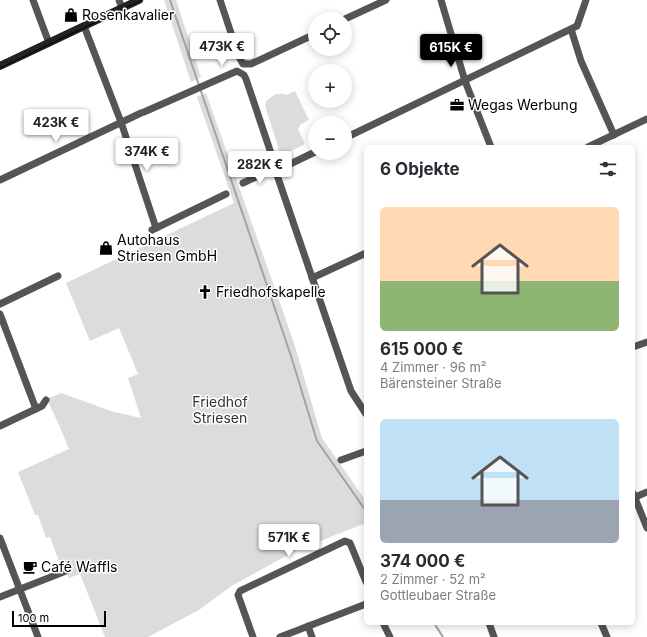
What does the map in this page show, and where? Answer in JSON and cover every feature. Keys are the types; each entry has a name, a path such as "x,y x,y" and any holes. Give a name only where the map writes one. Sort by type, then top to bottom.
{"main road":[{"path":"0,66 139,0"}],"street":[{"path":"33,0 49,43"},
{"path":"119,0 122,8"},
{"path":"220,0 239,57 243,64 251,64 308,37"},
{"path":"352,16 386,0"},
{"path":"441,0 465,80 490,145"},
{"path":"352,135 577,26 586,0"},
{"path":"84,26 121,122 154,229 226,194"},
{"path":"571,29 581,61 614,135"},
{"path":"0,180 121,122 233,72 241,72 246,79 351,392 364,411"},
{"path":"592,145 647,119"},
{"path":"243,183 269,171 277,170 308,155"},
{"path":"312,278 364,254"},
{"path":"0,304 58,276"},
{"path":"0,314 36,409"},
{"path":"635,346 647,342"},
{"path":"0,426 42,406 46,400"},
{"path":"341,460 364,452"},
{"path":"635,496 647,492"},
{"path":"635,498 647,528"},
{"path":"0,538 38,637"},
{"path":"253,637 238,595 240,591 345,541 350,543 364,577"},
{"path":"0,597 66,571"},
{"path":"280,637 364,605"},
{"path":"384,625 390,637"},
{"path":"490,625 494,637"},
{"path":"602,625 607,637"},
{"path":"308,626 312,637"}],"green space":[{"path":"164,0 176,0 201,77 191,82"},
{"path":"295,91 308,120 301,124 298,129 305,144 281,156 265,106 266,101 271,97 281,94 287,95"},
{"name":"Friedhof Striesen","path":"206,93 294,343 322,438 364,498 364,524 295,551 233,585 199,610 148,637 105,637 80,574 69,578 63,563 60,564 50,537 46,538 38,515 35,515 18,472 69,449 47,399 61,393 114,412 141,418 128,378 138,374 119,328 90,341 66,283 234,203 197,97"}],"waterway":[{"path":"170,0 291,356 317,441 364,508"},
{"path":"435,625 443,637"}],"tram line":[{"path":"0,68 142,0"}],"place":[{"name":"Rosenkavalier","path":"71,15"},
{"name":"Wegas Werbung","path":"457,105"},
{"name":"Autohaus Striesen GmbH","path":"106,248"},
{"name":"Friedhofskapelle","path":"205,292"},
{"name":"Café Waffls","path":"30,567"}]}
